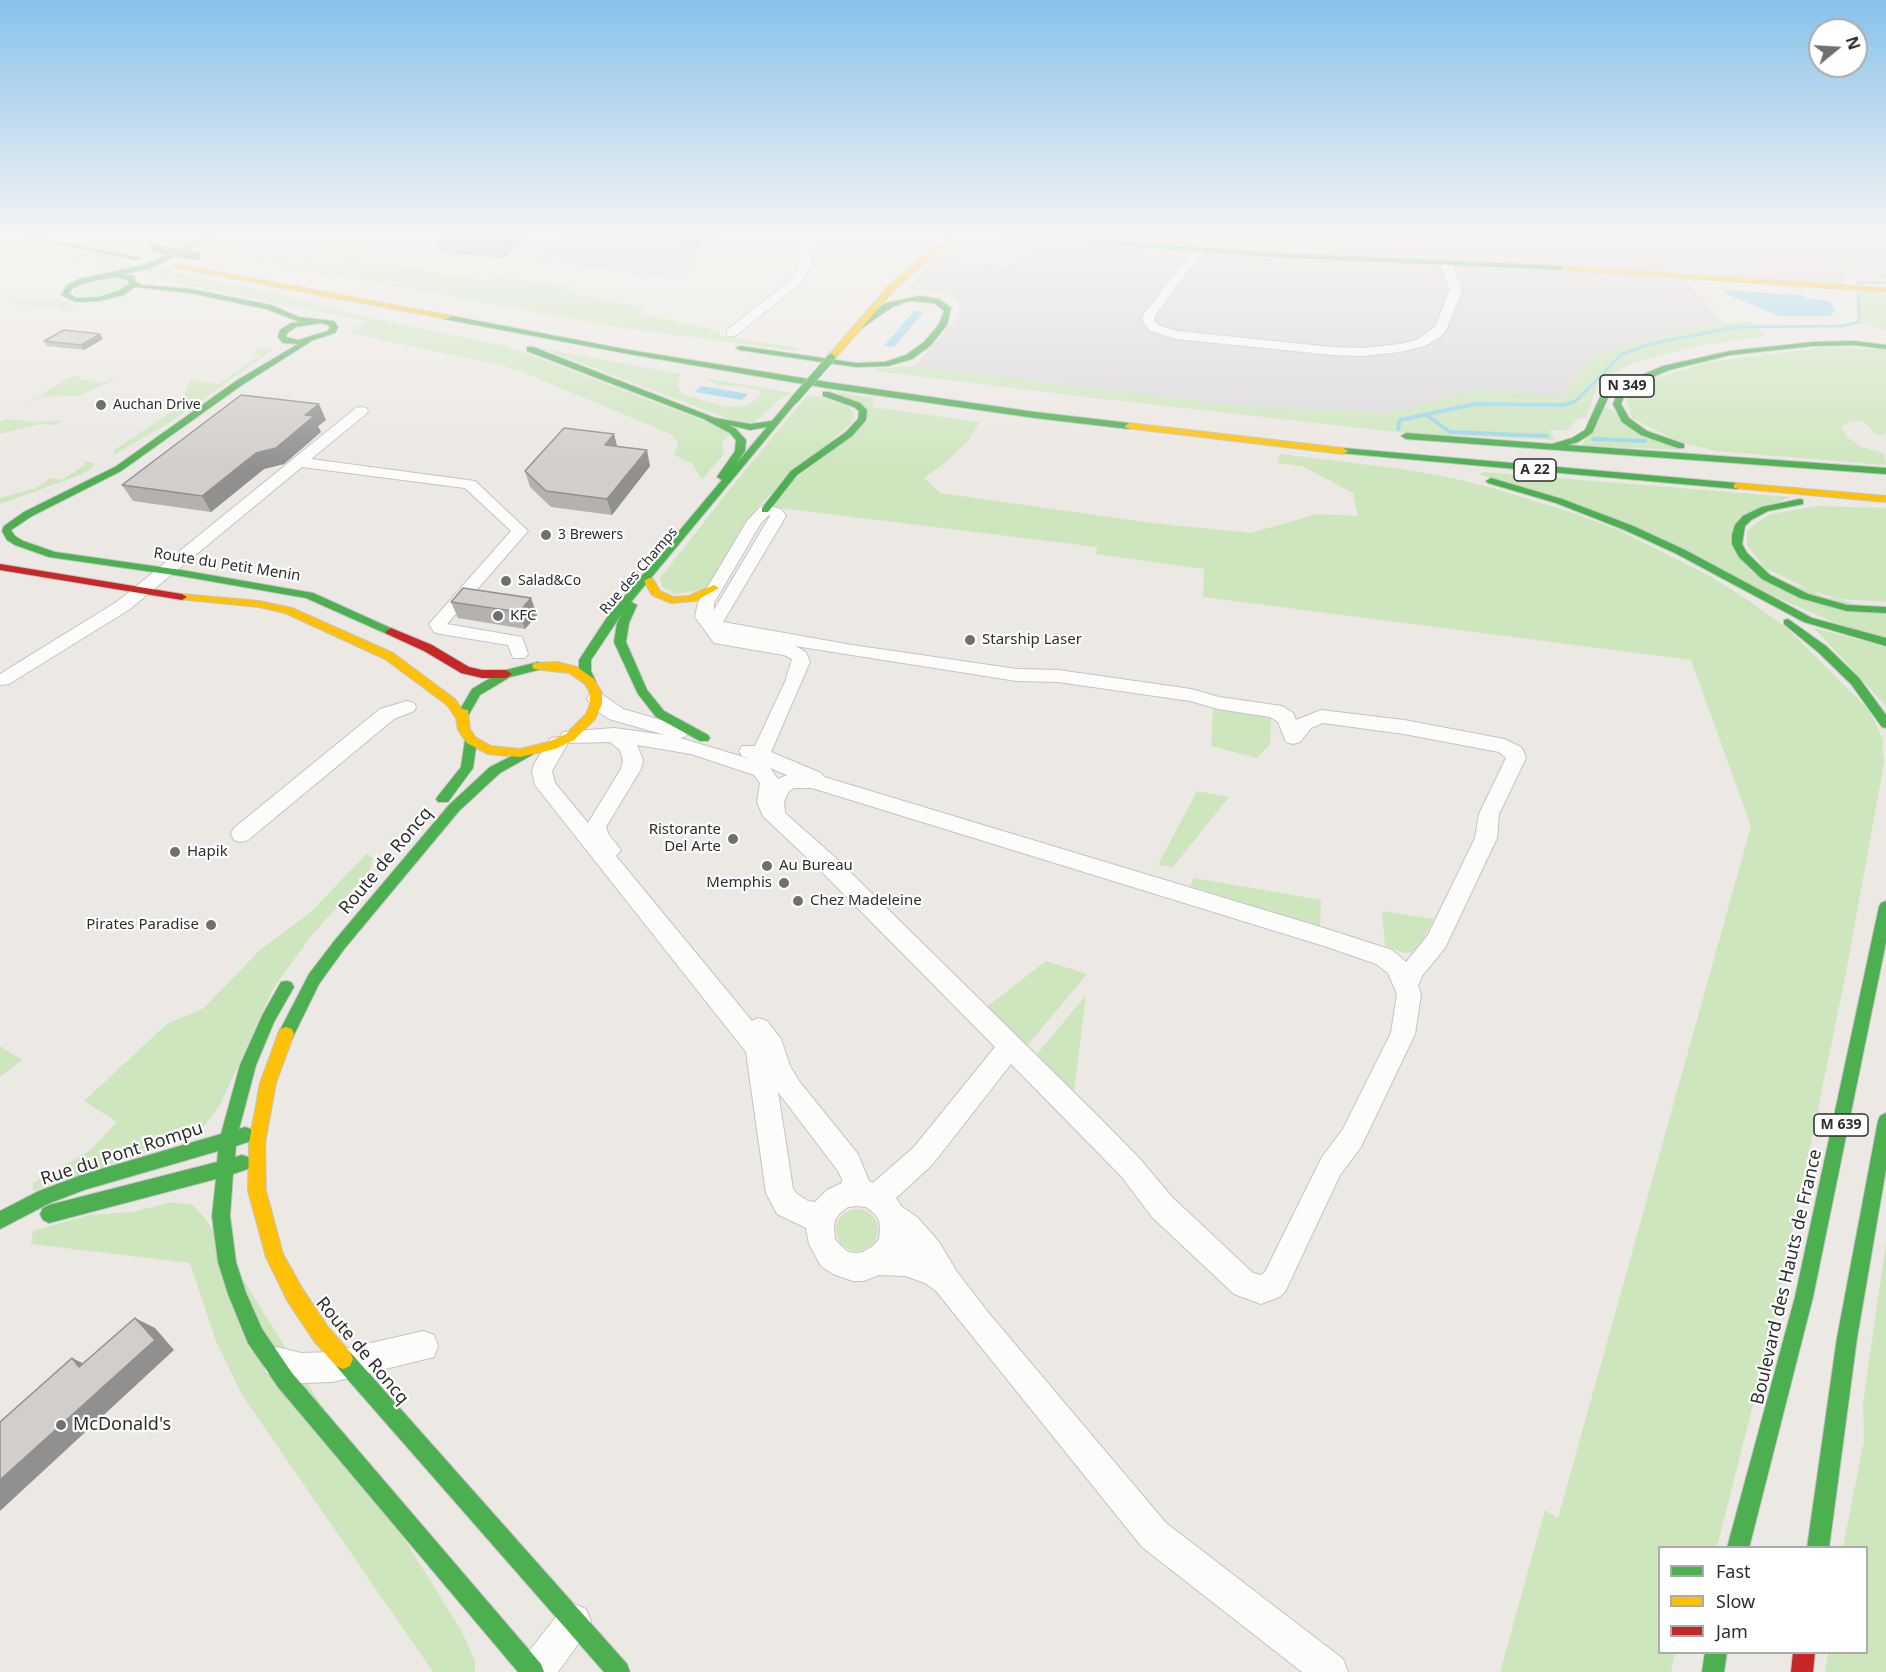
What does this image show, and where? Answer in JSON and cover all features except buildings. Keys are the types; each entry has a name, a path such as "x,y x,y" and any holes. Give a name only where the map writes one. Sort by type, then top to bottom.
{"main road":[{"path":"15,506 74,484 111,464 264,359 280,346 286,326 283,322 265,314"},
{"path":"4,529 28,514 111,473 239,383 309,341 327,335 334,328 328,322 297,320 284,314"},
{"path":"370,314 516,345 707,417 738,426 750,427 774,423"},
{"name":"A 22","path":"426,314 780,377 953,404 1184,434 1497,466 1886,499"},
{"path":"503,314 565,325"},
{"name":"Rue des Champs","path":"593,690 584,664 587,655 620,607 868,314"},
{"path":"855,329 876,314"},
{"path":"729,344 856,365 885,364 909,357 927,344 943,325 947,314"},
{"path":"284,335 296,324 313,321"},
{"path":"448,330 828,395 849,400 860,407 864,416 857,427 794,473 765,510"},
{"path":"284,335 293,342 309,341"},
{"path":"1555,446 1575,440 1589,431 1608,388 1620,377 1650,364 1695,352 1752,343 1886,335"},
{"name":"N 349","path":"1843,468 1724,456 1667,442 1644,433 1625,420 1619,411 1618,399 1627,387 1649,375 1687,362 1730,352 1813,344 1854,343 1886,347"},
{"path":"729,344 886,378"},
{"path":"707,417 733,431 741,440 738,456 722,477"},
{"path":"1184,434 1244,445 1410,466 1472,477 1542,495 1610,520 1675,549 1808,621 1886,642"},
{"name":"A 22","path":"1555,446 1392,437 1628,461 1886,481"},
{"path":"1555,446 1886,471"},
{"name":"Rue des Champs","path":"587,630 615,601 722,477 740,463"},
{"path":"1886,504 1823,501 1772,507 1747,518 1738,529 1737,539 1743,555 1753,566 1795,592 1837,606 1886,610"},
{"name":"Route du Petit Menin","path":"4,529 14,541 44,553 309,595 428,648 465,669 482,674 506,674"},
{"path":"663,557 623,623 620,642 642,691 655,709 673,722 704,738"},
{"path":"0,567 141,591 205,600 259,604 295,612 389,656 451,702 462,718 464,730 471,740 495,752 528,752 564,740 587,722 594,710 593,690 580,673 548,666 529,667"},
{"path":"1721,574 1822,649 1864,692 1886,724"},
{"path":"649,581 656,593 671,600 691,599 704,595 714,588"},
{"path":"462,718 467,704 476,693 506,674 558,654"},
{"name":"Route de Roncq","path":"428,818 467,768 471,740"},
{"name":"Route de Roncq","path":"528,752 495,770 454,808 321,968 298,1006 279,1049 268,1083 258,1132 256,1159 259,1199 275,1257 306,1313 347,1365 620,1672"},
{"name":"Boulevard des Hauts de France","path":"1739,1546 1804,1298 1886,907"},
{"path":"296,972 268,1019 248,1065 237,1099 228,1139 222,1216 227,1262 248,1321 271,1360 302,1401 535,1672"},
{"name":"M 639","path":"1818,1546 1847,1338 1886,1121"},
{"name":"Rue du Pont Rompu","path":"0,1220 45,1197 84,1182 258,1132"},
{"path":"0,1233 86,1202 147,1190 256,1159"},
{"path":"1713,1672 1716,1654"},
{"path":"1802,1672 1804,1654"}],"street":[{"path":"729,344 761,314"},
{"path":"1150,314 1148,320 1154,328 1176,336 1332,351 1391,350 1415,345 1433,337 1441,328 1447,314"},
{"path":"3,680 124,605 361,411"},
{"path":"299,462 470,484 520,531 438,624 440,628 447,630 516,640 519,654"},
{"path":"760,755 795,682 801,662 797,653 788,650 720,639 714,635 713,626 778,516 776,512 765,510 755,521 714,588 703,613 713,626 842,649 1006,674 1058,676 1275,711 1286,718 1293,737 1304,723 1321,716 1498,744 1510,748 1516,755 1489,814 1486,838 1437,941 1427,956 1413,970 1407,985 1407,1017 1390,1059 1352,1138 1331,1166 1275,1282 1261,1290 1244,1284 1204,1249 1157,1202 1124,1160 830,866 775,815 768,807 770,786 768,778 755,767 682,745 614,735 564,740 549,754 542,771 545,785 751,1038 758,1049 780,1193 787,1204 798,1211 810,1216 823,1215"},
{"path":"795,682 813,656 827,650 842,649"},
{"path":"593,690 605,708 616,714 760,755 837,788"},
{"path":"241,834 387,714 407,707"},
{"path":"614,735 629,747 633,760 631,768 596,827 599,838 768,1041 790,1089 849,1163 855,1179 875,1202 894,1233 883,1254 863,1266 851,1267 830,1257 820,1238 820,1226 823,1215 839,1198 875,1202 908,1228 929,1252 947,1282 1154,1535 1330,1672"},
{"path":"775,815 776,796 786,783 805,780 837,788 1377,954 1396,966 1407,985"},
{"path":"875,1202 919,1161 1010,1047"},
{"path":"874,1261 894,1260 914,1264 933,1271 947,1282"},
{"path":"271,1360 301,1368 347,1365 423,1346"},
{"path":"535,1672 574,1621"}],"shaded area":[{"path":"959,314 1716,314 1724,323 1648,338 1562,397 1478,389 1389,413 1233,405 914,366"}],"green space":[{"path":"331,314 355,314 506,346 717,426 730,435 721,443 724,454 702,479 692,463 674,455 678,443 671,434 501,365 348,333 366,321"},
{"path":"546,314 641,314 719,331 720,336 799,348 796,351 623,328"},
{"path":"1859,314 1886,314 1886,331 1859,322"},
{"path":"1751,322 1766,336 1695,346 1634,363 1609,375 1597,387 1586,418 1579,418 1567,430 1550,430 1554,440 1405,433 874,371 877,368 914,366 1233,405 1389,413 1478,389 1561,397 1594,356 1648,338 1724,323"},
{"path":"1826,347 1886,350 1886,432 1882,436 1877,435 1863,421 1852,421 1841,427 1847,437 1862,447 1884,453 1886,465 1716,451 1679,442 1632,418 1626,398 1633,390 1651,380 1708,362"},
{"path":"260,348 273,350 169,423 114,455 114,450 182,405 190,380 219,384 258,356 254,354"},
{"path":"541,348 680,374 678,387 682,394 727,407 748,405 760,396 760,391 745,387 718,385 704,378 792,393 780,399 755,422 743,424"},
{"path":"83,375 78,379 105,382 112,378 116,379 78,396 42,397 20,408 68,378"},
{"path":"837,392 874,398 872,407 980,422 968,441 946,462 924,478 940,493 1152,523 1251,533 1317,514 1358,516 1353,493 1302,466 1277,463 1280,454 1402,469 1493,488 1618,530 1708,575 1787,628 1870,711 1882,738 1884,763 1845,978 1773,1326 1717,1546 1658,1546 1658,1654 1675,1654 1671,1672 1500,1672 1545,1510 1558,1518 1751,826 1691,660 1203,597 1204,569 1096,554 1097,547 772,507 790,483 868,421"},
{"path":"807,396 820,397 849,407 854,414 851,423 758,506 706,589 675,594 662,587 660,578"},
{"path":"1605,407 1685,450 1581,446"},
{"path":"7,419 37,422 62,420 54,425 40,424 0,434 0,421"},
{"path":"84,461 94,463 91,469 80,475 0,504 0,498 34,489 51,478 62,480 85,465"},
{"path":"1483,472 1791,497 1738,518 1750,571 1886,614 1886,637 1852,630 1507,481 1479,475"},
{"path":"1818,506 1886,508 1886,602 1827,598 1765,568 1747,545 1747,532 1753,525 1771,514"},
{"path":"1814,628 1886,647 1886,706"},
{"path":"1213,708 1271,717 1270,744 1257,758 1211,746"},
{"path":"1197,791 1229,797 1173,867 1158,865"},
{"path":"367,853 373,858 370,870 312,935 274,987 220,1105 204,1126 179,1141 33,1191 33,1183 89,1151 117,1122 84,1101 167,1024 204,1008 260,950 311,912"},
{"path":"1194,878 1321,900 1320,927 1190,886"},
{"path":"1382,911 1434,919 1417,951 1405,953 1385,946"},
{"path":"1046,961 1087,974 1026,1047 984,1009"},
{"path":"1086,995 1074,1092 1037,1054"},
{"path":"0,1046 22,1060 0,1077"},
{"path":"171,1202 193,1205 205,1218 462,1632 475,1661 475,1672 433,1672 242,1395 216,1341 190,1263 31,1244 33,1231 89,1215 133,1212"},
{"path":"857,1209 872,1215 878,1230 872,1245 857,1251 842,1245 836,1230 842,1215"},
{"path":"1886,1243 1886,1672 1825,1672 1828,1654 1868,1654 1868,1546 1843,1546 1864,1441 1863,1403"}],"water":[{"path":"912,314 922,314 894,347 884,346"},
{"path":"1774,314 1831,314 1829,316 1779,316"},
{"path":"701,386 748,394 742,400 695,392"}],"waterway":[{"path":"1568,404 1575,402 1622,354 1650,344 1737,327 1842,326 1859,322 1859,314"},
{"path":"1426,415 1475,404 1563,405 1574,402"},
{"path":"1398,429 1400,420 1426,415"},
{"path":"1426,415 1450,432 1547,436"},
{"path":"1593,439 1645,441"}],"traffic: fast":[{"path":"285,314 297,319 313,321"},
{"path":"855,329 876,314"},
{"path":"740,348 856,365 885,364 909,357 927,344 943,325 947,314"},
{"path":"447,317 629,352 827,385 1129,426"},
{"path":"321,321 331,323 334,327 331,333 298,342 286,341 282,337 283,332 294,325 321,321"},
{"path":"8,528 28,514 118,469 239,383 309,341"},
{"path":"1681,446 1644,433 1625,420 1617,404 1621,393 1638,380 1666,368 1730,353 1813,344 1854,343 1886,347"},
{"path":"530,349 707,417 733,431 741,440 740,451 722,477"},
{"path":"795,399 831,358"},
{"path":"1555,446 1575,440 1589,431 1608,388 1617,379"},
{"path":"765,510 794,473 849,434 862,420 863,410 857,405 826,394"},
{"path":"590,682 585,671 585,660 612,618 795,399"},
{"path":"717,420 750,427 774,423"},
{"path":"1406,436 1886,471"},
{"path":"1343,451 1737,486"},
{"path":"1491,481 1559,501 1629,528 1681,552 1808,620 1886,642"},
{"path":"1800,502 1765,509 1747,518 1740,525 1737,535 1737,544 1743,555 1766,577 1804,596 1847,608 1886,610"},
{"path":"7,531 11,538 19,543 53,555 181,573 309,595 391,632"},
{"path":"632,605 623,623 620,642 642,691 660,714 704,738"},
{"path":"1788,622 1822,649 1855,681 1886,724"},
{"path":"464,713 476,692 506,674 538,666"},
{"path":"443,799 467,768 471,740"},
{"path":"286,1034 314,979 340,944 454,808 495,770 528,752"},
{"path":"1739,1546 1804,1297 1886,907"},
{"path":"286,987 268,1019 248,1065 228,1139 221,1216 227,1262 237,1294 255,1336 285,1380 533,1672"},
{"path":"1818,1546 1847,1338 1886,1121"},
{"path":"0,1220 45,1197 84,1182 245,1135"},
{"path":"49,1214 97,1200 147,1190 242,1163"},
{"path":"343,1359 619,1672"},
{"path":"1713,1672 1716,1654"}],"traffic: slow":[{"path":"431,314 447,317"},
{"path":"831,358 869,314"},
{"path":"1129,426 1343,451"},
{"path":"1737,486 1886,499"},
{"path":"649,581 656,593 671,600 691,599 714,588"},
{"path":"182,597 259,604 288,610 389,656 451,702 462,718"},
{"path":"464,713 462,718 464,730 471,740 488,750 520,753 551,746 570,737 591,716 596,704 596,693 590,682 573,670 557,666 538,666"},
{"path":"286,1034 268,1083 257,1143 257,1191 275,1257 295,1295 321,1334 343,1359"}],"traffic: jam":[{"path":"0,567 182,597"},
{"path":"391,632 428,648 465,670 482,674 506,674"},
{"path":"1802,1672 1804,1654"}],"place":[{"name":"Auchan Drive","path":"101,405"},
{"name":"3 Brewers","path":"546,535"},
{"name":"Salad&Co","path":"506,581"},
{"name":"KFC","path":"498,616"},
{"name":"Starship Laser","path":"970,640"},
{"name":"Ristorante Del Arte","path":"733,839"},
{"name":"Hapik","path":"175,852"},
{"name":"Au Bureau","path":"767,866"},
{"name":"Memphis","path":"784,883"},
{"name":"Chez Madeleine","path":"798,901"},
{"name":"Pirates Paradise","path":"211,925"},
{"name":"McDonald's","path":"61,1425"}]}
